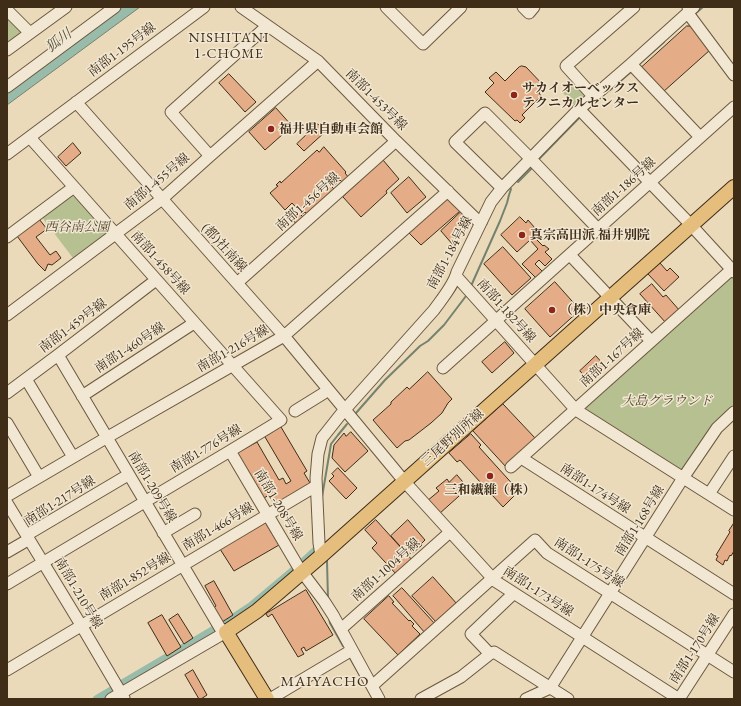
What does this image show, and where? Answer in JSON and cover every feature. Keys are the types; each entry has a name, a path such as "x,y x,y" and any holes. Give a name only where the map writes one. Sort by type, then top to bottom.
{"main road":[{"name":"三尾野別所線","path":"226,632 257,611 321,556 734,187"},
{"path":"226,632 268,699"}],"street":[{"path":"7,50 66,7"},
{"path":"7,87 115,7"},
{"name":"南部1-195号線","path":"76,102 204,7"},
{"name":"南部1-453号線","path":"241,7 318,61 396,141 477,220 482,221"},
{"path":"393,9 423,44 460,7"},
{"path":"523,7 529,13 534,7"},
{"path":"593,96 566,66 634,7"},
{"path":"690,8 690,16 734,76"},
{"name":"南部1-184号線","path":"321,556 316,486 318,454 322,438 344,409 434,310 456,276 456,272 491,202 502,188 579,109 631,64 690,8"},
{"path":"7,10 30,33"},
{"path":"210,156 171,112 267,26"},
{"name":"南部1-455号線","path":"7,315 162,199 318,61"},
{"path":"631,64 700,137"},
{"path":"7,154 76,102"},
{"name":"(都)社南線","path":"76,102 284,336 404,481"},
{"name":"南部1-186号線","path":"443,368 734,107"},
{"path":"579,109 733,270"},
{"path":"502,188 455,142 485,113 598,229"},
{"name":"南部1-458号線","path":"33,141 281,420"},
{"name":"南部1-456号線","path":"237,283 396,141"},
{"path":"7,237 74,187"},
{"name":"南部1-216号線","path":"7,496 284,336 448,191"},
{"path":"570,254 651,341"},
{"name":"南部1-167号線","path":"511,468 651,341 733,270"},
{"name":"南部1-182号線","path":"456,276 576,410 734,510"},
{"name":"南部1-459号線","path":"7,393 156,280"},
{"name":"南部1-460号線","path":"82,396 194,323"},
{"name":"南部1-209号線","path":"58,355 220,628 226,632"},
{"path":"26,378 73,457"},
{"path":"295,411 324,393"},
{"name":"南部1-168号線","path":"550,688 683,478 717,428 734,412"},
{"name":"南部1-776号線","path":"7,584 281,420"},
{"path":"7,423 39,478"},
{"name":"南部1-208号線","path":"230,451 302,572 324,601 341,629 379,699"},
{"path":"709,494 734,456"},
{"name":"南部1-174号線","path":"522,458 526,462 734,594"},
{"name":"南部1-217号線","path":"7,552 26,541 30,533 128,475"},
{"name":"南部1-173号線","path":"404,481 495,581 513,594 679,699"},
{"name":"南部1-466号線","path":"182,565 316,486"},
{"name":"南部1-210号線","path":"7,503 81,625 119,697"},
{"path":"163,532 195,514"},
{"name":"南部1-1004号線","path":"341,629 450,532"},
{"name":"南部1-175号線","path":"372,686 535,540 547,553 734,672"},
{"name":"南部1-852号線","path":"7,670 182,565"},
{"path":"490,654 471,634 513,594"},
{"name":"南部1-170号線","path":"679,699 734,614"},
{"path":"119,697 226,632"},
{"path":"268,699 352,650"},
{"path":"420,699 462,677 494,652 568,699"},
{"path":"526,699 550,688"}],"green space":[{"path":"7,14 22,33 7,44"},
{"path":"574,82 585,93 584,98 575,106 563,93"},
{"name":"西谷南公園","path":"70,195 76,195 106,229 106,234 73,258 41,216"},
{"name":"大島グラウンド","path":"730,275 734,276 734,405 712,425 683,470 680,470 583,410"}],"shaded area":[{"path":"122,7 140,7 7,105 7,92"}],"building":[{"path":"687,26 691,26 710,50 663,92 641,68"},
{"name":"サカイオーベックス テクニカルセンター","path":"519,67 526,67 545,87 539,93 541,96 522,115 525,118 520,123 517,120 515,121 485,92 494,83 489,78 496,72 505,81"},
{"path":"229,74 256,102 245,112 219,83"},
{"name":"福井県自動車会館","path":"276,108 292,126 265,150 249,132"},
{"path":"318,124 325,132 304,151 297,144"},
{"path":"73,143 81,153 66,166 58,157"},
{"path":"324,147 346,172 345,173 349,178 343,183 340,180 332,187 334,189 307,214 305,212 302,214 292,203 285,210 270,193 278,186 276,185 280,181 281,183 317,150 319,152"},
{"path":"383,160 399,179 386,191 387,193 361,217 343,197"},
{"path":"409,177 426,197 407,213 391,193"},
{"path":"447,199 449,199 460,211 421,245 409,233"},
{"path":"461,212 470,222 467,226 468,227 460,235 461,236 457,240 458,241 453,245 441,231"},
{"path":"300,214 304,218 297,225 293,220"},
{"path":"520,217 526,223 528,220 535,228 533,230 538,235 535,238 543,246 544,245 549,249 545,252 552,259 545,266 539,260 535,264 543,272 536,278 522,264 538,249 530,240 517,252 501,235"},
{"path":"39,219 47,229 36,237 50,255 56,251 61,258 52,265 48,264 45,271 17,236"},
{"name":"（株）中央倉庫","path":"503,247 531,278 512,295 484,264"},
{"path":"660,263 667,271 670,268 679,277 664,291 648,274"},
{"name":"（株）中央倉庫","path":"555,282 580,310 550,337 525,309"},
{"path":"652,284 663,297 666,295 680,311 666,323 640,294"},
{"path":"505,342 514,353 492,373 482,362"},
{"path":"596,356 604,365 588,380 580,371"},
{"path":"428,372 452,399 442,413 431,423 397,448 373,420 407,387 409,389"},
{"path":"503,404 535,438 507,468 473,431"},
{"path":"281,427 307,471 304,473 310,483 277,504 269,498 271,497 269,495 264,498 237,453 257,442 279,480 283,478 286,484 291,481 265,437"},
{"path":"351,432 368,451 345,472 332,458 334,445 344,433 346,436"},
{"name":"三和繊維（株）","path":"471,434 481,445 479,447 517,489 512,494 514,496 503,507 460,460 457,462 449,453"},
{"path":"338,468 357,488 346,499 329,481 334,476 332,474"},
{"path":"457,475 468,488 439,514 427,501 439,491 436,488 447,479 449,482"},
{"path":"376,520 413,561 397,575 372,548 377,543 365,530"},
{"path":"408,520 425,540 413,553 412,552 408,555 391,536"},
{"path":"265,522 279,545 234,571 220,549"},
{"path":"734,523 734,551 727,561 725,560 723,565 716,560 718,556 716,555"},
{"path":"433,577 457,604 437,623 412,596"},
{"path":"214,581 233,615 222,622 213,608 216,606 205,586"},
{"path":"402,588 435,624 425,633 393,596"},
{"path":"306,590 333,635 306,651 304,647 301,649 304,654 298,657 272,614 268,617 266,614"},
{"path":"389,596 394,602 392,603 409,621 410,620 414,624 412,626 420,634 398,655 364,619"},
{"path":"178,614 193,638 184,644 169,620"},
{"path":"162,615 181,647 167,656 148,623"},
{"path":"193,670 207,695 201,699 199,699 185,675"}],"waterway":[{"path":"696,13 703,7"},
{"path":"638,65 664,42"},
{"path":"610,90 632,71"},
{"path":"587,110 593,104"},
{"path":"538,160 580,117"},
{"path":"518,182 532,168"},
{"path":"471,286 500,221 511,189"},
{"path":"356,413 385,380 444,325 466,296"},
{"path":"322,497 331,444 347,424"},
{"path":"301,564 315,551"},
{"path":"327,561 328,599"},
{"path":"222,625 251,606 295,569"},
{"path":"329,618 330,623 343,646"},
{"path":"120,685 215,629"},
{"path":"350,658 373,699"},
{"path":"97,699 114,689"}],"place":[{"name":"サカイオーベックス テクニカルセンター","path":"514,95"},
{"name":"福井県自動車会館","path":"271,129"},
{"name":"真宗高田派 福井別院","path":"522,235"},
{"name":"（株）中央倉庫","path":"552,310"},
{"name":"三和繊維（株）","path":"490,476"}],"district":[{"name":"NISHITANI 1-CHOME","path":"229,46"},
{"name":"MAIYACHO","path":"325,682"}],"water label":[{"name":"狐川","path":"59,41"}]}
